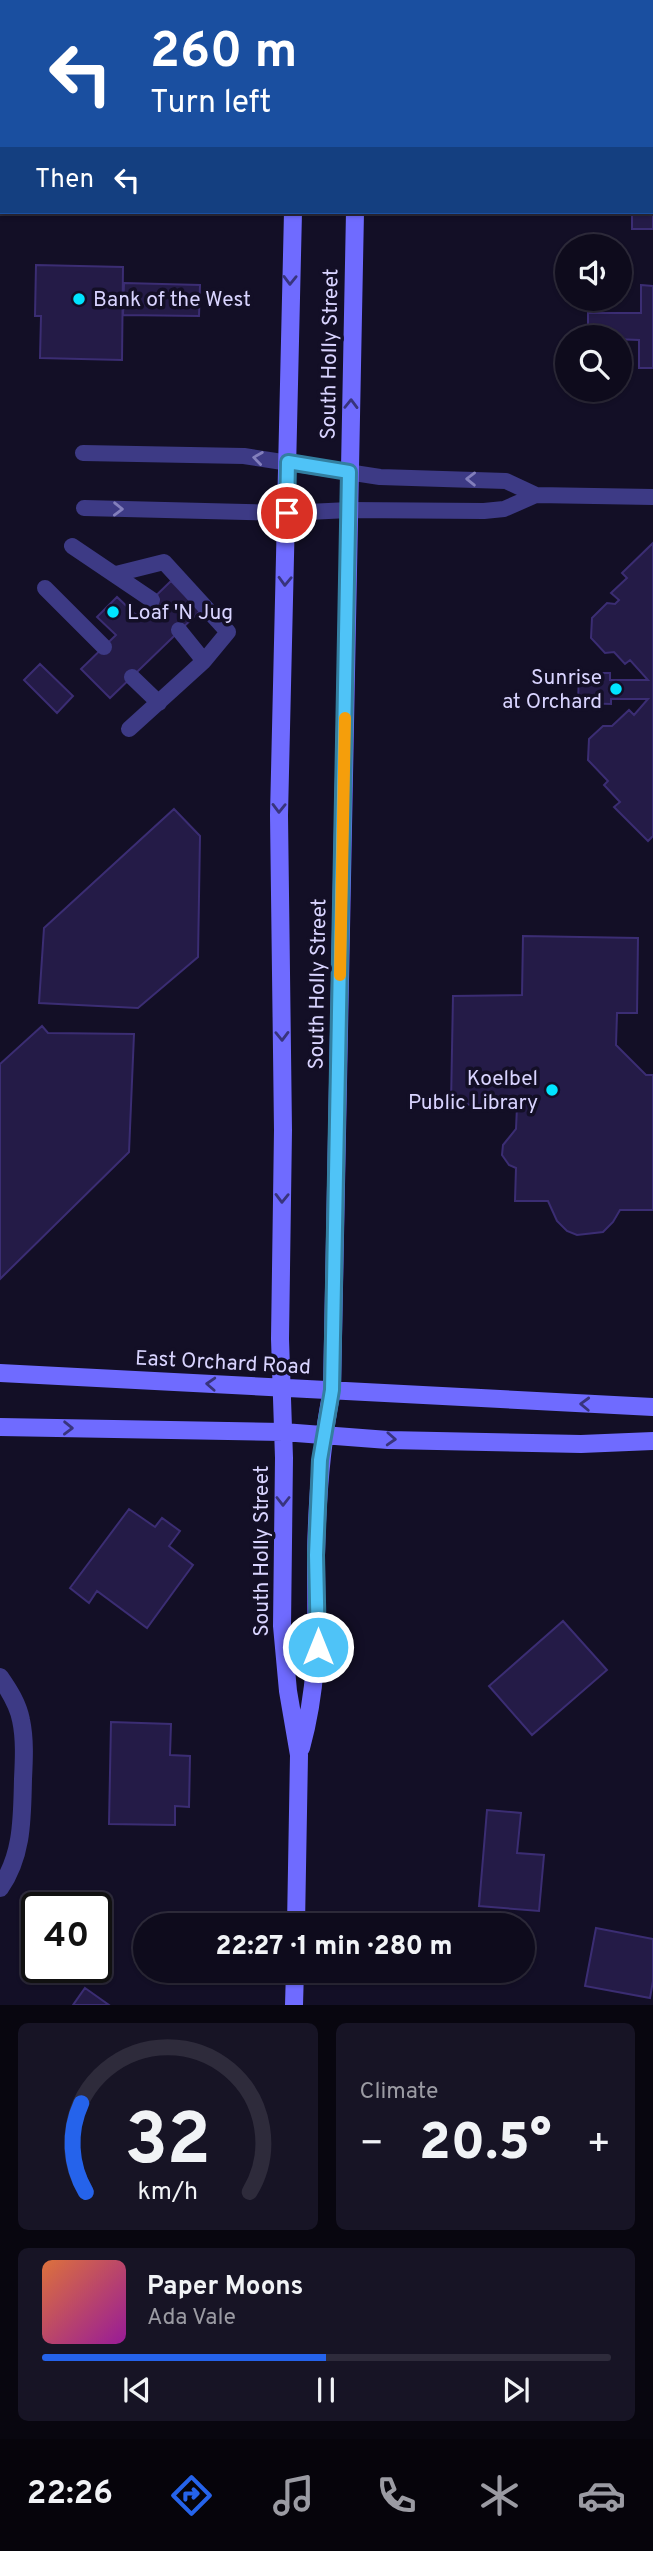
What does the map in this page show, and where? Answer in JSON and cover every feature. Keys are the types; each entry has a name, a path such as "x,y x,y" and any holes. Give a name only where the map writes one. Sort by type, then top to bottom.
{"main road":[{"name":"South Holly Street","path":"293,214 278,815 283,1130 280,1387 283,1432 284,1651 299,1755 296,1913"},
{"name":"South Holly Street","path":"299,1755 311,1708 316,1670 316,1555 323,1435 332,1390 355,214"},
{"name":"East Orchard Road","path":"0,1373 653,1407"},
{"path":"0,1427 283,1432 388,1440 567,1444 653,1441"},
{"path":"294,2005 295,1983"}],"street":[{"path":"0,1677 12,1693 21,1717 24,1740 22,1830 17,1850 0,1888"}],"lane":[{"path":"83,453 244,456 380,477 506,481 536,495"},
{"path":"84,508 287,513 349,510 484,511 504,509 536,495 653,496"},
{"path":"72,546 152,600"},
{"path":"116,574 164,562 228,632 204,661 129,729"},
{"path":"45,587 104,647"},
{"path":"178,630 204,661"},
{"path":"132,677 159,703"}],"building":[{"path":"632,214 653,214 653,229 632,229"},
{"name":"Bank of the West","path":"36,265 123,267 122,360 40,358 41,316 35,316"},
{"path":"124,283 200,285 199,316 123,315"},
{"path":"641,285 653,286 653,368 639,368 639,340 632,340 632,325 588,325 588,313 641,313"},
{"name":"Sunrise at Orchard","path":"653,543 653,836 648,841 614,807 620,802 604,785 608,781 588,760 589,739 603,726 612,726 629,710 634,715 648,699 611,699 611,704 578,703 579,673 610,673 610,680 648,680 630,660 625,664 614,652 605,653 591,638 592,618 607,603 615,604 619,600 611,593 627,578 622,573"},
{"path":"171,581 200,611 110,698 81,669 116,635 97,617 117,597 136,615"},
{"path":"40,664 73,696 57,713 24,680"},
{"path":"174,809 200,836 198,957 138,1008 39,1003 44,928"},
{"name":"Koelbel Public Library","path":"523,936 638,938 637,1013 617,1013 616,1045 646,1075 653,1075 653,1210 620,1210 603,1232 577,1235 567,1231 557,1221 548,1201 515,1201 516,1168 509,1165 502,1155 503,1145 516,1129 517,1106 451,1104 453,996 522,995"},
{"path":"42,1026 48,1033 134,1034 129,1152 0,1279 0,1064"},
{"path":"129,1509 155,1527 162,1518 180,1531 169,1546 193,1565 147,1628 97,1591 89,1603 70,1588"},
{"path":"563,1621 607,1670 532,1735 489,1686"},
{"path":"111,1722 171,1724 170,1755 190,1756 189,1807 175,1806 175,1825 109,1824"},
{"path":"487,1810 521,1813 517,1853 544,1855 539,1911 479,1906"},
{"path":"596,1928 653,1939 653,1981 650,1998 585,1986"},
{"path":"85,1988 109,2005 73,2005"}],"slow traffic":[{"path":"340,975 345,718"}],"place":[{"name":"Bank of the West","path":"79,299"},
{"name":"Loaf 'N Jug","path":"113,612"},
{"name":"Sunrise at Orchard","path":"616,689"},
{"name":"Koelbel Public Library","path":"552,1090"}],"route":[{"path":"287,513 288,462 349,472 332,1390 320,1460 316,1555 318,1647"}]}
